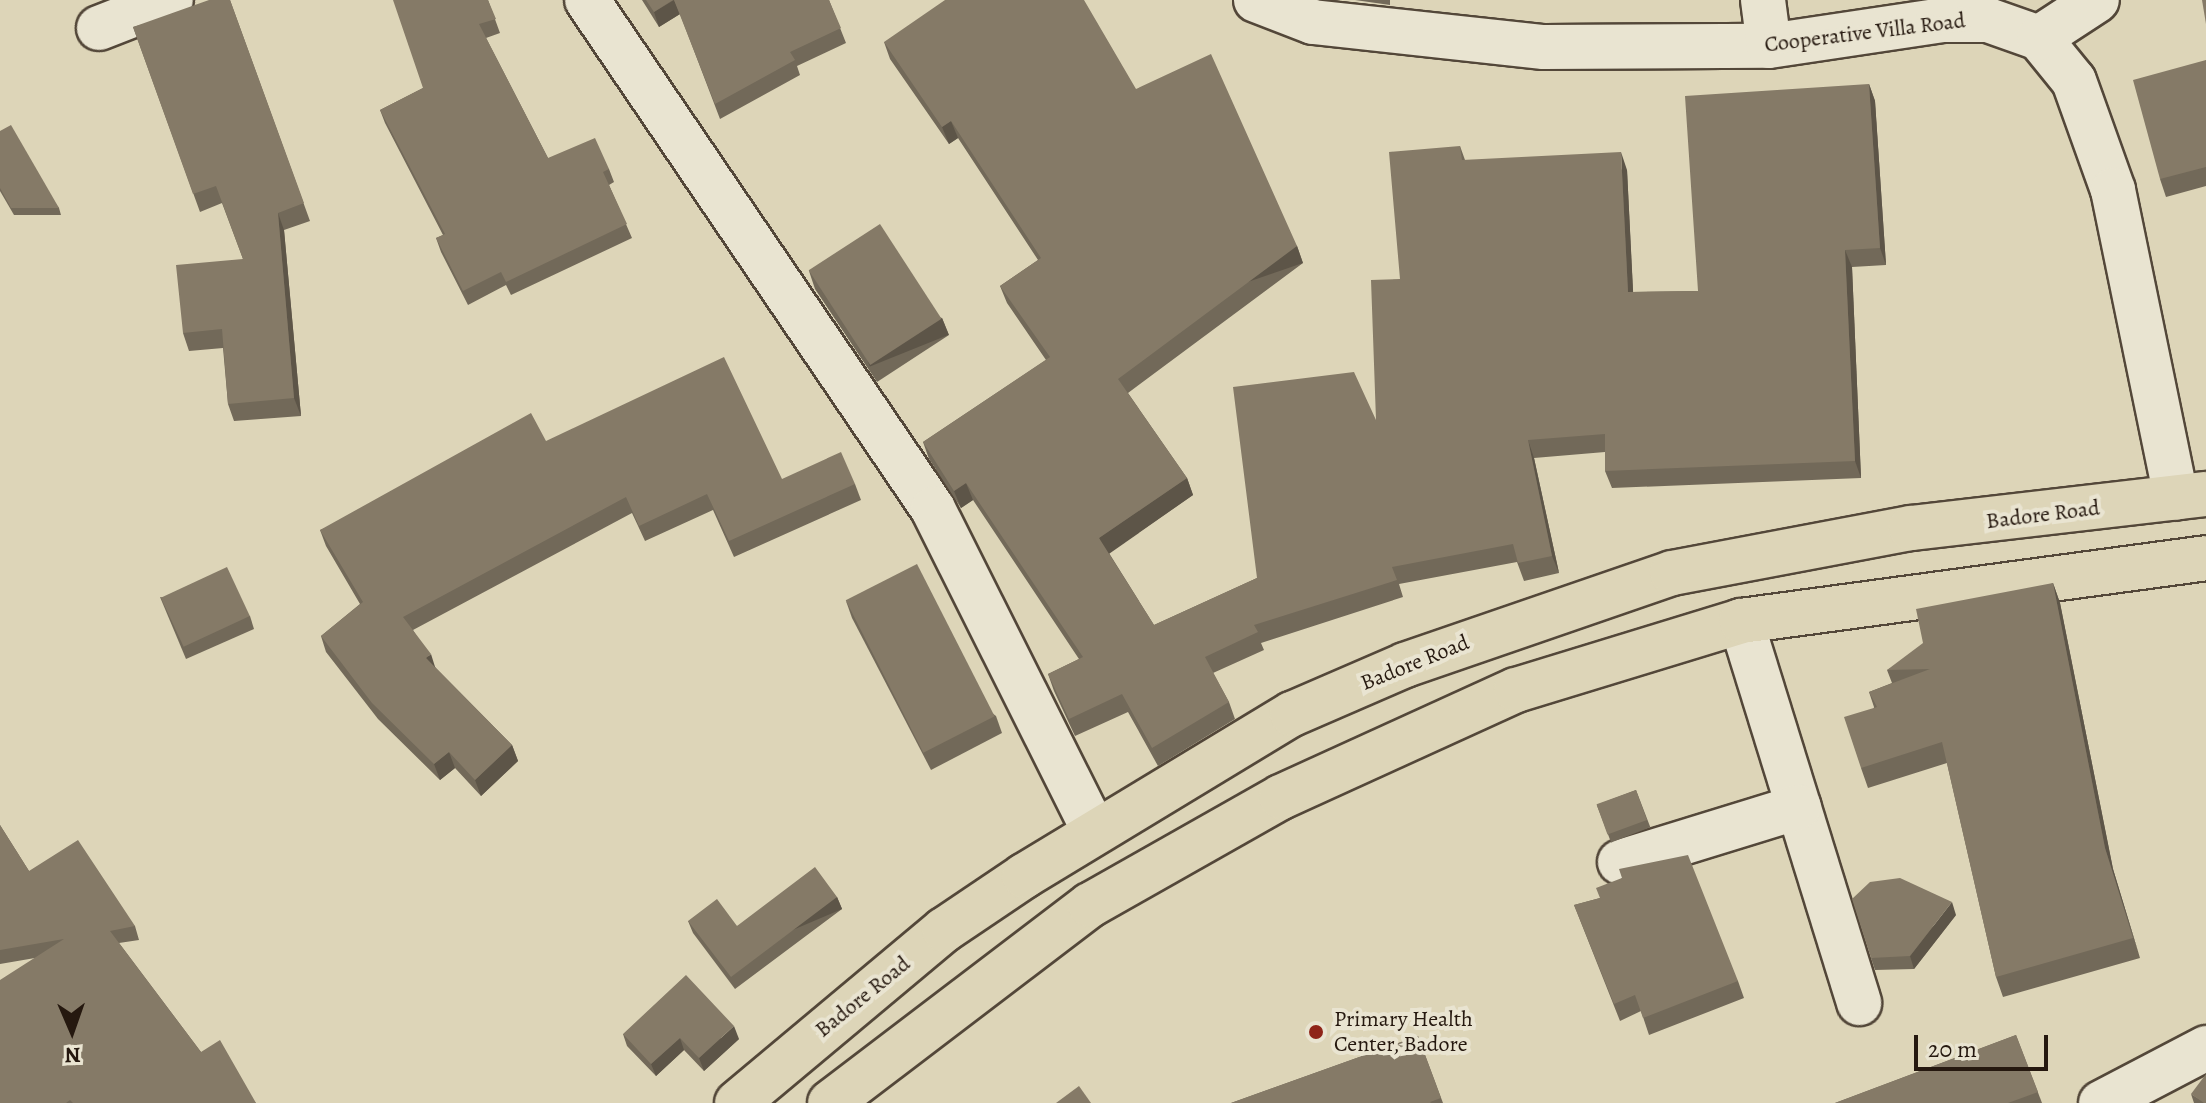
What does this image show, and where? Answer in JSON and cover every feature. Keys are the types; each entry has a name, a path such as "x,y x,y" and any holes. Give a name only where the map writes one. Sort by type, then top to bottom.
{"main road":[{"name":"Badore Road","path":"737,1103 944,930 1094,831 1292,714 1405,665 1672,573 1787,550 2191,496"},
{"path":"1787,550 1800,610"},
{"path":"830,1103 1025,949 1269,804 1516,690 1741,621 1800,610 2206,558"}],"street":[{"path":"99,28 171,0"},
{"path":"587,0 933,509 1094,831"},
{"name":"Cooperative Villa Road","path":"1256,0 1313,22 1412,37 1661,51 1769,46 1943,20 1988,20 2039,38"},
{"path":"1763,0 1769,46"},
{"path":"2097,0 2039,38 2074,81 2113,190 2191,496"},
{"path":"1741,621 1859,1003"},
{"path":"1620,862 1799,807"},
{"path":"2101,1103 2206,1048"}],"building":[{"path":"209,0 230,0 304,203 278,213 294,398 228,404 222,329 183,333 176,265 243,259 216,186 193,194 133,27"},
{"path":"393,0 488,0 496,19 479,24 548,158 595,138 609,169 603,172 627,224 506,282 501,272 463,291 436,238 445,234 380,110 423,88"},
{"path":"646,0 673,0 654,12"},
{"path":"674,0 829,0 841,28 790,52 795,60 715,104"},
{"path":"945,0 1084,0 1136,89 1211,54 1297,246 1118,379 1187,478 1099,538 1154,625 1257,578 1233,387 1354,372 1376,420 1371,280 1400,279 1389,152 1460,146 1462,160 1621,152 1628,292 1698,291 1685,96 1869,84 1880,248 1845,250 1855,461 1605,471 1605,434 1528,440 1552,556 1518,563 1513,544 1392,567 1397,580 1254,625 1258,632 1205,657 1229,702 1152,748 1122,694 1069,719 1048,674 1083,657 966,483 954,491 923,442 1050,357 1000,286 1041,258 951,121 942,127 884,42"},
{"path":"2202,0 2206,0 2206,24"},
{"path":"2206,60 2206,167 2160,179 2133,80"},
{"path":"11,125 59,208 11,208 0,188 0,131"},
{"path":"880,224 942,319 870,365 809,270"},
{"path":"724,357 782,479 841,452 855,484 729,541 707,494 639,526 626,497 403,617 431,654 426,658 512,745 475,780 449,752 434,764 372,703 321,636 363,602 320,530 531,413 546,441"},
{"path":"917,564 995,716 923,753 846,600"},
{"path":"227,567 250,616 184,647 161,598"},
{"path":"2053,583 2105,848 2133,938 1996,977 1942,742 1861,768 1844,717 1877,707 1869,692 1930,669 1887,670 1923,643 1916,609"},
{"path":"1636,790 1647,820 1607,834 1597,804"},
{"path":"0,825 29,871 78,840 135,926 110,931 201,1052 220,1040 256,1103 73,1103 70,1100 66,1103 0,1103 0,980 64,939 0,950"},
{"path":"1688,855 1738,981 1643,1018 1635,995 1614,1004 1574,905 1600,898 1596,888 1622,878 1619,869"},
{"path":"815,867 837,897 731,977 688,921 717,899 737,926"},
{"path":"1900,878 1952,902 1910,956 1871,958 1852,899 1870,882"},
{"path":"686,975 734,1026 699,1058 680,1038 651,1064 623,1034"},
{"path":"2016,1035 2038,1092 2008,1103 1835,1103"},
{"path":"1418,1036 1441,1098 1431,1103 1231,1103"},
{"path":"2206,1074 2206,1103 2204,1103 2191,1094"},
{"path":"1079,1086 1091,1103 1056,1103"}],"place":[{"name":"Primary Health Center, Badore","path":"1316,1032"}]}
